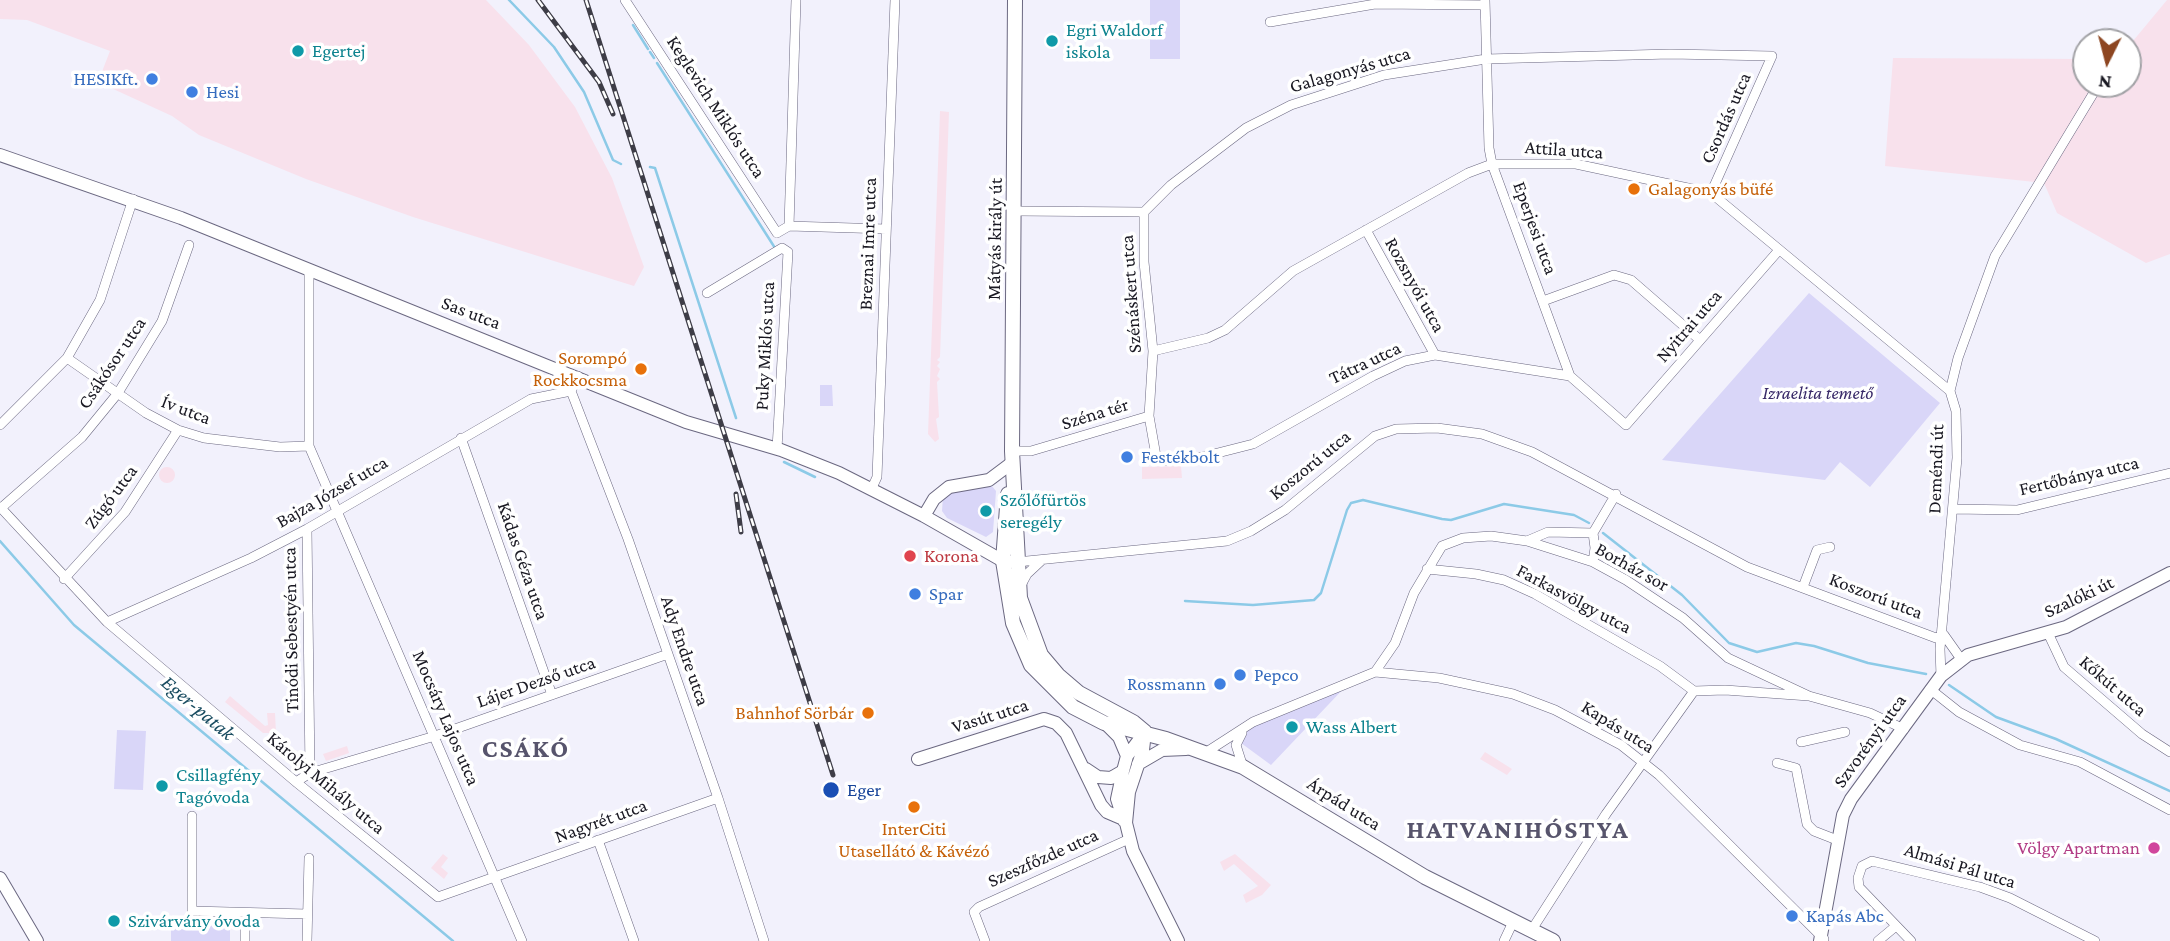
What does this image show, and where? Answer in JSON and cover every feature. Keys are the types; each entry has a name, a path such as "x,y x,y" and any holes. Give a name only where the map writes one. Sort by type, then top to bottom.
{"main road":[{"name":"Mátyás király út","path":"1015,0 1013,464 1010,562 1041,655 1058,675 1079,693 1133,722 1145,732"},
{"name":"Sas utca","path":"0,155 133,199 578,376 686,422 777,449 872,488 1010,562"},
{"name":"Mátyás király út","path":"1013,464 1008,494 1013,623 1031,665 1073,707 1127,731 1145,732"},
{"path":"989,480 1013,464"},
{"path":"924,516 934,499 949,487 989,480 999,482 1008,494"},
{"name":"Szalóki út","path":"1958,662 1988,648 2048,633 2087,617 2170,573"},
{"name":"Szvorényi utca","path":"1822,939 1837,840 1851,799 1930,690 1941,676 1958,662"},
{"name":"Vasút utca","path":"918,759 1044,719 1056,723 1066,733 1101,805 1107,812 1125,818"},
{"path":"1104,723 1119,737 1132,760 1125,818"},
{"path":"1084,767 1098,777 1111,778 1123,771 1132,760 1145,732"},
{"name":"Árpád utca","path":"1145,732 1243,767 1425,877 1553,941"},
{"path":"1132,760 1162,750 1201,751"},
{"path":"1123,771 1117,799 1125,818 1129,839 1178,941"},
{"path":"1094,788 1105,797 1117,799 1129,792"},
{"path":"0,878 37,941"}],"street":[{"name":"Keglevich Miklós utca","path":"625,0 777,233 789,226"},
{"path":"796,0 789,226 886,229"},
{"name":"Breznai Imre utca","path":"872,488 877,477 895,0"},
{"name":"Eperjesi utca","path":"1270,22 1375,4 1485,2 1492,164 1570,376"},
{"name":"Galagonyás utca","path":"1144,212 1151,202 1210,153 1246,128 1291,105 1384,75 1486,59 1670,54 1772,56"},
{"name":"Csordás utca","path":"1711,193 1772,56"},
{"name":"Deméndi út","path":"1941,676 1940,636 1957,458 1956,411 1950,391 1974,309 1995,256 2091,98"},
{"name":"Attila utca","path":"1153,351 1208,338 1225,330 1293,271 1468,173 1492,164 1576,164 1711,193 1950,391"},
{"path":"0,425 67,358 100,300 133,199"},
{"path":"1015,211 1144,212"},
{"name":"Szénáskert utca","path":"1144,212 1144,262 1153,351 1149,416"},
{"name":"Rozsnyói utca","path":"1366,230 1435,355"},
{"name":"Csákósor utca","path":"0,508 82,438 118,393 162,321 189,245"},
{"name":"Puky Miklós utca","path":"707,293 782,248 788,252 777,449"},
{"name":"Nyitrai utca","path":"1570,376 1626,425 1779,250"},
{"path":"309,271 309,446 338,510"},
{"path":"1543,301 1614,275 1631,280 1700,340"},
{"name":"Tátra utca","path":"1156,456 1166,461 1194,458 1253,444 1373,376 1405,361 1435,355 1445,359 1570,376"},
{"name":"Ív utca","path":"67,358 146,413 178,430 204,438 280,447 309,446"},
{"path":"571,390 578,376"},
{"name":"Bajza József utca","path":"107,622 251,558 307,529 531,399 571,390"},
{"name":"Ady Endre utca","path":"571,390 589,429 719,798 764,941"},
{"name":"Széna tér","path":"1013,464 1031,451 1149,416 1156,456"},
{"name":"Koszorú utca","path":"1010,562 1227,541 1251,531 1296,501 1376,436 1396,429 1437,428 1482,434 1532,452 1616,494 1747,566 1940,636"},
{"name":"Zúgó utca","path":"64,579 125,512 178,430"},
{"name":"Kádas Géza utca","path":"461,438 552,695"},
{"name":"Fertőbánya utca","path":"1953,509 2017,510 2170,472"},
{"path":"1593,562 1593,533 1616,494"},
{"name":"Károlyi Mihály utca","path":"0,508 107,622 296,782 438,897 495,877"},
{"name":"Mocsáry Lajos utca","path":"338,510 522,941"},
{"name":"Tinódi Sebestyén utca","path":"307,529 310,773"},
{"path":"1527,541 1548,532 1593,533"},
{"name":"Borház sor","path":"1427,569 1443,546 1464,538 1491,536 1527,541 1593,562 1626,580 1683,618 1728,659 1809,696"},
{"name":"Koszorú utca","path":"1803,587 1817,550 1830,547"},
{"path":"1019,592 1027,574 1042,560"},
{"path":"1201,751 1278,710 1375,672 1395,643 1414,593 1427,569"},
{"name":"Farkasvölgy utca","path":"1427,569 1490,577 1535,594 1660,666 1694,691"},
{"name":"Kőkút utca","path":"2048,633 2064,667 2142,734 2170,752"},
{"path":"1940,636 1958,662"},
{"path":"1940,649 1944,659 1958,662"},
{"name":"Lájer Dezső utca","path":"296,782 310,773 435,736 668,654"},
{"name":"Kapás utca","path":"1375,672 1438,678 1513,694 1555,710 1621,745 1643,762 1822,939"},
{"path":"1531,930 1643,762 1694,691 1725,690 1809,696 1870,713 1904,729"},
{"path":"1930,690 1959,712 2020,745 2080,762 2170,810"},
{"path":"1243,730 1236,745 1243,767"},
{"path":"1801,742 1846,732"},
{"path":"1777,763 1796,768 1807,824 1814,831 1837,840"},
{"name":"Nagyrét utca","path":"495,877 719,798"},
{"path":"192,816 192,911 307,914"},
{"name":"Szeszfőzde utca","path":"985,941 974,912 1129,839"},
{"path":"598,840 634,941"},
{"path":"307,941 309,858"},
{"name":"Almási Pál utca","path":"1896,926 1859,887 1858,878 1862,866 1872,861 1980,887 2010,898 2095,941"},
{"path":"245,913 245,941"},
{"path":"1504,941 1513,922"},
{"path":"1878,941 1896,926 1911,941"}],"shaded area":[{"path":"0,0 486,0 529,45 575,107 612,178 644,267 634,286 413,217 306,179 199,135 172,116 98,82 110,51 27,20 0,19"},
{"path":"2167,0 2170,0 2170,254 2146,263 2057,213 2044,183 1885,166 1893,58 2072,59 2072,98 2142,98 2142,30"},
{"path":"940,111 949,112 940,357 937,360 940,362 937,366 940,369 937,376 940,379 937,382 939,417 936,419 939,439 935,442 928,434"},
{"path":"1181,466 1182,478 1142,479 1142,467"},
{"path":"164,467 170,467 175,475 173,481 164,483 159,478 159,472"},
{"path":"230,696 265,726 268,725 267,713 275,713 276,733 263,733 225,702"},
{"path":"347,746 349,753 326,761 323,754"},
{"path":"1485,752 1512,769 1507,775 1480,759"},
{"path":"443,854 448,858 441,867 448,873 444,879 431,868"},
{"path":"1235,854 1271,885 1262,895 1246,903 1243,895 1258,886 1234,864 1224,871 1220,862"}],"green space":[{"path":"1150,0 1180,0 1180,59 1150,59"},
{"name":"Izraelita temető","path":"1809,293 1940,403 1870,487 1840,462 1825,480 1662,460"},
{"path":"820,385 832,385 833,406 820,406"},
{"path":"992,486 996,491 993,532 986,537 947,518 942,511 943,496 948,491"},
{"path":"1347,685 1271,765 1241,743 1247,730 1258,722"},
{"path":"117,730 146,731 143,790 114,789"},
{"path":"171,925 230,926 230,941 171,941"}],"waterway":[{"path":"509,0 554,47 584,92 613,160 621,164"},
{"path":"633,25 648,49"},
{"path":"650,52 654,58"},
{"path":"657,63 775,248"},
{"path":"650,167 655,168 736,418"},
{"path":"784,462 815,477"},
{"path":"1185,601 1253,605 1314,600 1321,593 1347,510 1351,503 1363,500 1451,520 1504,504 1574,515 1589,523"},
{"path":"1603,533 1682,595 1729,643 1757,652 1796,643 1868,663 1926,674"},
{"name":"Eger-patak","path":"0,541 74,625 453,941"},
{"path":"1949,685 1996,717 2056,739 2170,791"}],"railway":[{"path":"538,0 599,82 613,114"},
{"path":"586,0 833,775"},
{"path":"736,494 741,532"}],"place":[{"name":"Egri Waldorf iskola","path":"1052,41"},
{"name":"Egertej","path":"298,51"},
{"name":"HESIKft.","path":"152,79"},
{"name":"Hesi","path":"192,92"},
{"name":"Galagonyás büfé","path":"1634,189"},
{"name":"Sorompó Rockkocsma","path":"641,369"},
{"name":"Festékbolt","path":"1127,457"},
{"name":"Szőlőfürtös seregély","path":"986,511"},
{"name":"Korona","path":"910,556"},
{"name":"Spar","path":"915,594"},
{"name":"Pepco","path":"1240,675"},
{"name":"Rossmann","path":"1220,684"},
{"name":"Bahnhof Sörbár","path":"868,713"},
{"name":"Wass Albert","path":"1292,727"},
{"name":"Csillagfény Tagóvoda","path":"162,786"},
{"name":"Eger","path":"831,790"},
{"name":"InterCiti Utasellátó & Kávézó","path":"914,807"},
{"name":"Völgy Apartman","path":"2154,848"},
{"name":"Kapás Abc","path":"1792,916"},
{"name":"Szivárvány óvoda","path":"114,921"}],"district":[{"name":"CSÁKÓ","path":"526,749"},
{"name":"HATVANIHÓSTYA","path":"1518,830"}]}
